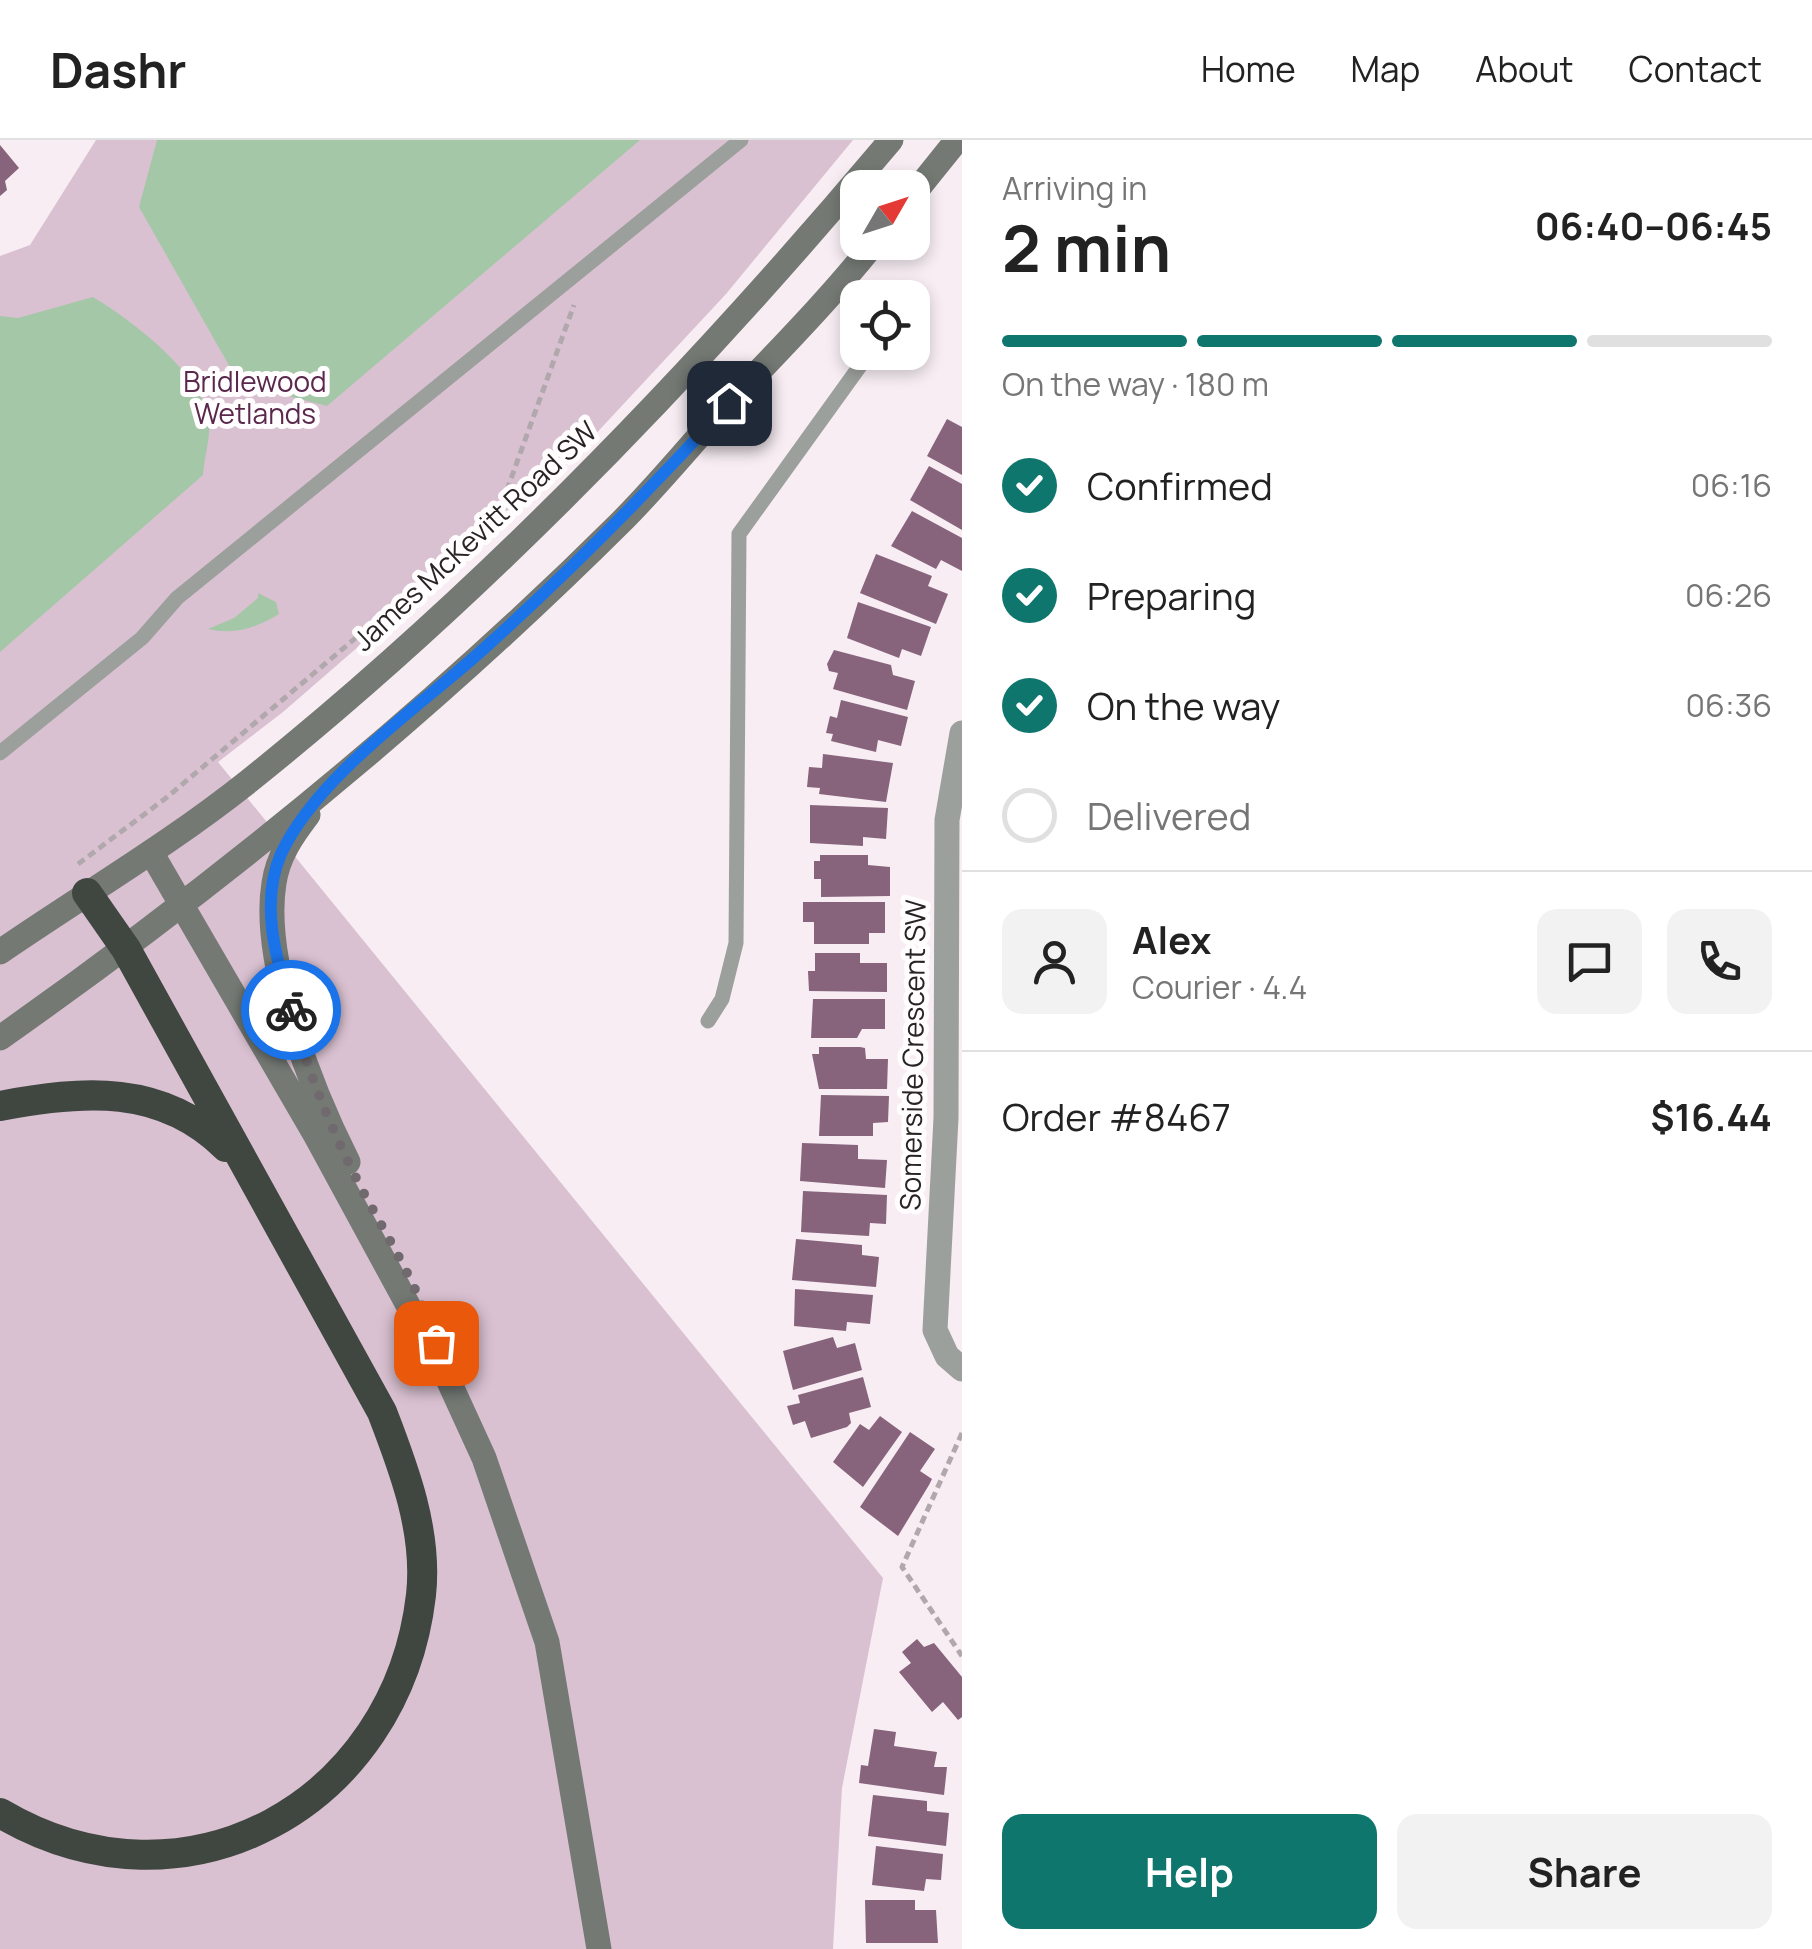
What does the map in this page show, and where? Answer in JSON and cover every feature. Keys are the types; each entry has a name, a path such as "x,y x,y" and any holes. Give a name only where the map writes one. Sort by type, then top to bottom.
{"highway":[{"path":"0,1813 29,1830 112,1850 180,1854 224,1846 266,1829 311,1800 360,1753 390,1705 410,1655 422,1592 419,1534 406,1474 382,1412 126,949 81,880"},
{"path":"0,1106 47,1097 125,1097 157,1102 205,1126 244,1165"}],"main road":[{"name":"James McKevitt Road SW","path":"0,952 81,880 152,854 250,780 450,608 608,452 776,276 891,140"},
{"path":"930,174 957,140"},
{"path":"0,1038 185,905 337,780 622,520 840,301"},
{"path":"337,780 280,856 272,902 275,955 306,1066 340,1145 426,1310 446,1375"},
{"path":"152,854 185,905 446,1375 484,1458 547,1642 599,1949"}],"street":[{"name":"Somerside Crescent SW","path":"962,733 947,820 954,933 935,1330 947,1356 962,1369"}],"lane":[{"path":"0,753 142,638 177,598 741,140"},
{"path":"708,1022 722,999 736,943 739,534 857,370"}],"path":[{"path":"81,880 166,798 500,509 591,260"},
{"path":"962,1433 902,1567 962,1656"}],"green space":[{"name":"Bridlewood Wetlands","path":"96,140 853,140 726,294 563,469 283,712 218,762 883,1578 842,1788 833,1949 0,1949 0,256 30,245"}],"shaded area":[{"path":"157,140 640,140 327,406 239,383 139,207"},
{"path":"93,297 163,349 194,384 209,420 203,475 0,652 0,316 18,318"},
{"path":"258,593 276,602 279,614 245,629 208,629 234,618 258,598"}],"building":[{"path":"0,145 19,168 5,181 7,190 0,196"},
{"path":"947,419 962,427 962,475 927,456"},
{"path":"929,466 962,484 962,530 910,500"},
{"path":"912,511 962,538 962,571 941,560 936,569 891,546"},
{"path":"876,554 932,576 928,586 948,594 936,624 860,593"},
{"path":"858,602 931,627 921,656 902,649 899,658 847,638"},
{"path":"834,650 891,665 893,675 915,681 907,710 833,689 838,673 829,671 827,664"},
{"path":"841,700 908,717 901,746 878,740 876,752 831,741 833,734 826,733 830,716 837,718"},
{"path":"823,754 893,763 886,802 819,794 820,788 807,787 809,767 822,768"},
{"path":"810,805 888,808 886,839 863,837 863,846 810,843"},
{"path":"820,855 868,855 868,865 890,867 890,896 821,897 821,879 814,879 814,861 820,861"},
{"path":"803,902 885,902 885,933 869,933 869,944 814,944 814,922 803,922"},
{"path":"815,953 860,953 860,963 887,963 887,992 809,991 808,971 815,971"},
{"path":"813,999 885,999 885,1029 862,1029 857,1038 811,1038"},
{"path":"819,1047 860,1047 865,1048 866,1059 888,1059 887,1089 819,1089 812,1054 819,1054"},
{"path":"821,1095 889,1096 888,1122 873,1123 873,1136 819,1136"},
{"path":"802,1143 858,1145 858,1159 887,1160 885,1188 800,1181"},
{"path":"803,1191 887,1195 886,1224 870,1223 869,1236 801,1232"},
{"path":"796,1239 862,1245 862,1255 879,1257 876,1287 792,1280"},
{"path":"795,1289 873,1295 870,1324 847,1322 846,1331 794,1326"},
{"path":"833,1337 837,1348 855,1343 862,1370 793,1390 783,1351"},
{"path":"863,1377 871,1407 849,1413 851,1423 847,1427 811,1438 805,1421 793,1425 787,1406 800,1403 798,1395"},
{"path":"880,1416 902,1432 863,1487 833,1462 860,1424 869,1430"},
{"path":"910,1432 935,1449 920,1471 932,1479 898,1536 860,1507"},
{"path":"917,1639 924,1647 934,1643 962,1677 962,1717 958,1720 943,1702 932,1712 899,1672 911,1663 902,1652"},
{"path":"874,1729 896,1732 894,1746 937,1752 934,1767 947,1767 944,1795 859,1783 861,1765 868,1766"},
{"path":"873,1795 927,1801 927,1811 949,1813 946,1846 868,1836"},
{"path":"876,1846 943,1854 941,1880 926,1879 924,1891 872,1885"},
{"path":"865,1900 915,1900 915,1910 936,1910 938,1943 866,1943"}],"way so far":[{"path":"291,1010 306,1066 340,1145 426,1310 436,1343"}],"route":[{"path":"291,1010 275,955 272,902 280,856 294,832 337,780 622,520 729,403"}]}
